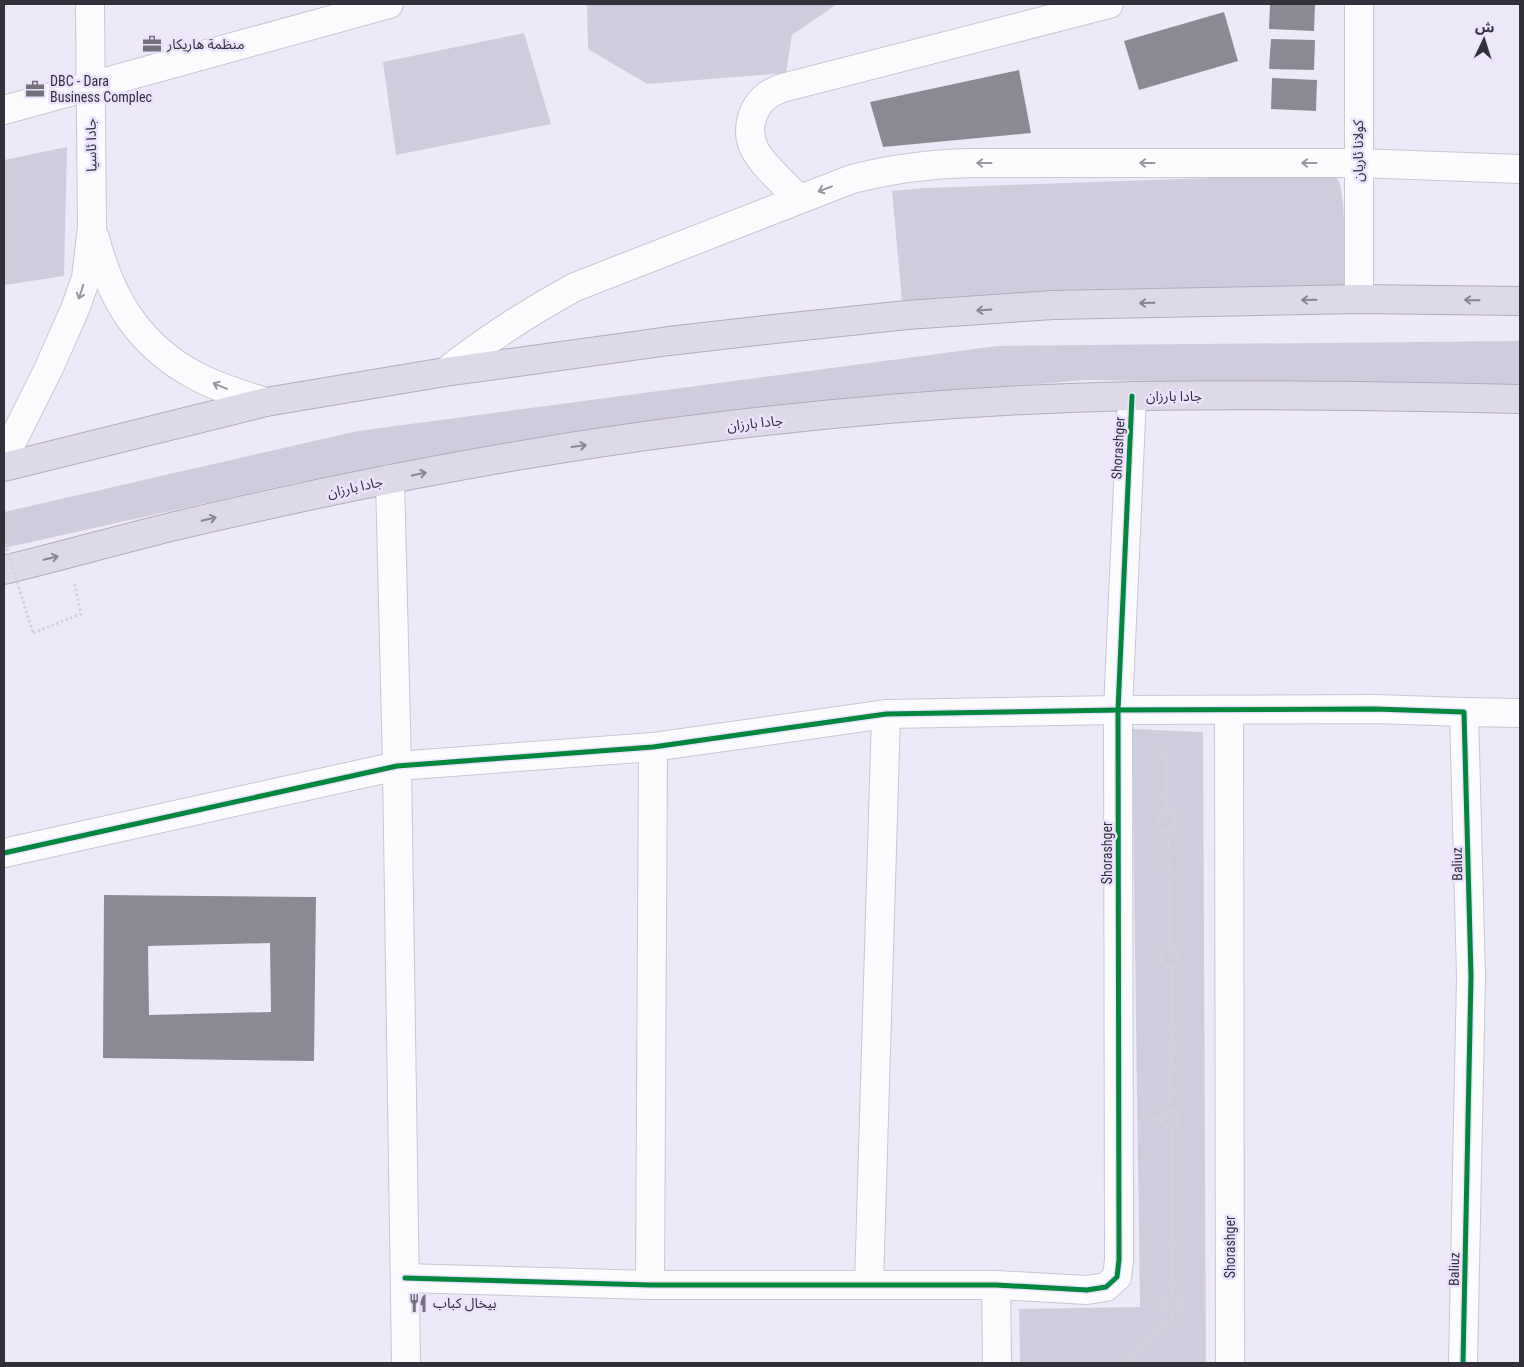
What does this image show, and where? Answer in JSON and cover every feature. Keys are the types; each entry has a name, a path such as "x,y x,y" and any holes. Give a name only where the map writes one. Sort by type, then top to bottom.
{"highway":[{"path":"4,467 266,402 444,372 669,341 907,315 1053,305 1359,299 1520,301"},
{"name":"جادا بارزان","path":"4,570 184,524 390,479 567,448 699,429 946,404 1132,396 1339,395 1520,399"}],"street":[{"name":"جادا ئاسيا","path":"90,4 92,227"},
{"path":"4,110 90,87 345,10 389,4"},
{"path":"800,199 764,162 755,150 750,135 751,120 757,106 768,95 782,88 1109,4"},
{"name":"كولانا ئاريان","path":"1359,4 1359,299"},
{"path":"444,372 506,327 576,287 852,179 910,166 940,164 1358,163 1520,169"},
{"path":"92,227 100,259 110,284 138,331 153,346 198,377 266,402"},
{"path":"4,458 48,370 75,310 86,278 92,227"},
{"name":"Shorashger","path":"996,1285 1088,1290 1106,1287 1117,1277 1119,1260 1118,710 1132,396"},
{"path":"390,479 397,766 406,1363"},
{"path":"4,853 397,766 653,747 886,714 1118,710 1375,709 1520,713"},
{"name":"Shorashger","path":"1229,710 1230,1363"},
{"name":"Baliuz","path":"1463,1363 1471,976 1464,712"},
{"path":"869,1284 886,714"},
{"path":"650,1285 653,747"},
{"path":"405,1278 650,1285 996,1285 997,1363"}],"path":[{"path":"4,539 33,633 81,614"},
{"path":"1166,747 1166,812"},
{"path":"1166,812 1172,814 1175,820 1174,827 1168,830 1164,830 1159,826 1158,821 1159,815 1166,812"},
{"path":"1168,830 1170,949"},
{"path":"1170,949 1176,950 1179,957 1178,965 1172,968 1168,968 1163,963 1162,958 1163,952 1170,949"},
{"path":"1170,1109 1172,968"},
{"path":"1170,1109 1176,1111 1179,1117 1178,1125 1172,1128 1168,1128 1163,1123 1162,1118 1163,1112 1170,1109"},
{"path":"1172,1128 1173,1294"},
{"path":"1173,1294 1179,1296 1182,1303 1181,1310 1173,1313 1166,1309 1165,1304 1166,1298 1173,1294"},
{"path":"1125,1363 1171,1320 1173,1313"}],"shaded area":[{"path":"587,4 837,4 792,35 786,73 647,84 588,49"},
{"path":"524,33 551,124 396,155 383,62"},
{"path":"67,147 64,276 4,285 4,160"},
{"path":"1328,174 1334,177 1338,180 1341,187 1345,285 902,301 892,191 926,188"},
{"path":"1520,341 1520,385 1084,380 734,411 296,483 4,548 4,512 358,431 997,346"},
{"path":"1132,729 1203,732 1206,1363 1020,1363 1019,1309 1140,1307"}],"building":[{"path":"1270,4 1315,4 1314,31 1269,29"},
{"path":"1224,12 1238,61 1139,90 1124,41"},
{"path":"1271,39 1315,40 1314,70 1269,69"},
{"path":"1019,70 1031,133 883,147 870,102"},
{"path":"1272,78 1317,80 1316,111 1271,109"},
{"path":"104,895 316,897 314,1061 103,1058","holes":["270,943 271,1012 149,1015 148,946"]}],"cycle path":[{"path":"405,1278 650,1285 996,1285 1087,1290 1106,1287 1117,1277 1119,1260 1118,710 1132,396"},
{"path":"4,853 397,766 653,747 886,714 1118,710 1375,709 1464,712 1471,976 1463,1363"}],"place":[{"name":"منظمة هاريكار","path":"152,44"},
{"name":"DBC - Dara Business Complec","path":"35,89"},
{"name":"بيخال كباب","path":"418,1303"}]}
